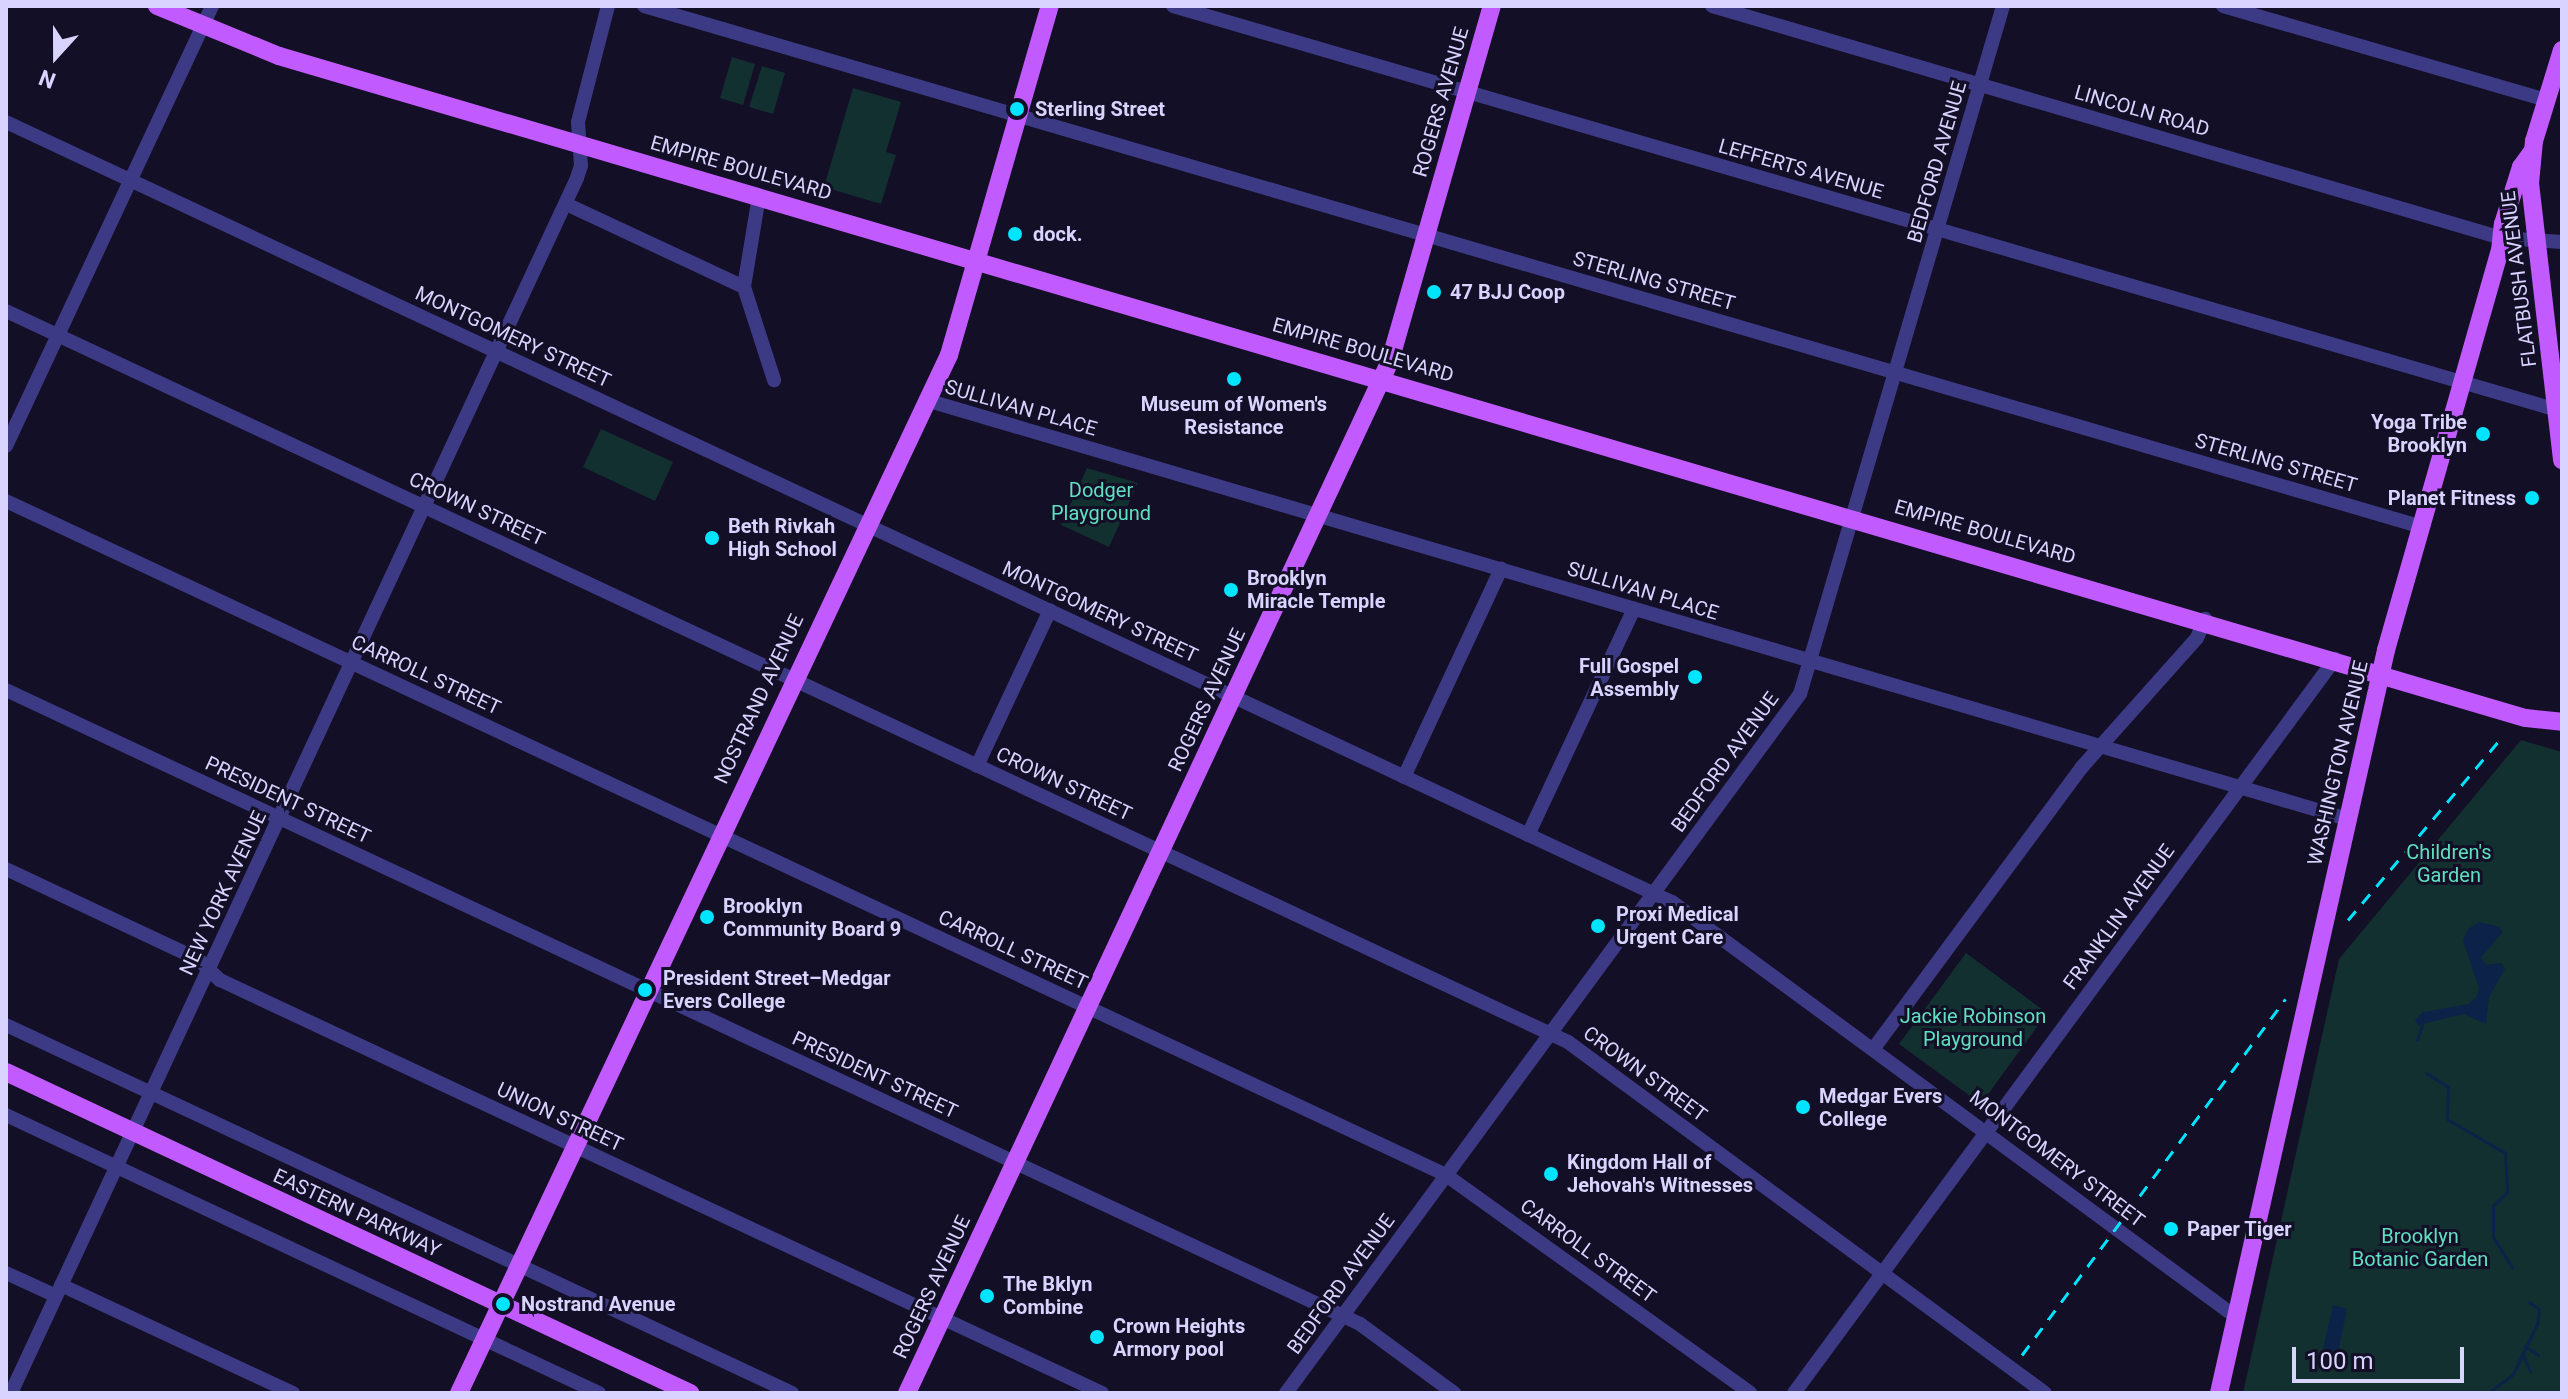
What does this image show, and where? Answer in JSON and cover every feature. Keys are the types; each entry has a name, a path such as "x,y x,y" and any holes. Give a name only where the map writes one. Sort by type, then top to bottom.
{"main road":[{"name":"EMPIRE BOULEVARD","path":"157,6 202,28 279,56 2205,619 2526,718 2562,722"},
{"name":"NOSTRAND AVENUE","path":"459,1393 866,523 949,355 1050,6"},
{"name":"ROGERS AVENUE","path":"907,1393 1382,379 1492,6"},
{"name":"FLATBUSH AVENUE","path":"2562,50 2559,69 2546,100 2532,152 2536,242 2562,460"},
{"name":"WASHINGTON AVENUE","path":"2219,1393 2380,673 2521,167 2532,152"},
{"name":"EASTERN PARKWAY","path":"6,1072 690,1393"}],"street":[{"path":"6,446 212,6"},
{"name":"NEW YORK AVENUE","path":"11,1393 566,204 581,166 578,122 608,6"},
{"name":"STERLING STREET","path":"644,6 2422,527"},
{"name":"LEFFERTS AVENUE","path":"1173,6 2557,410"},
{"name":"LINCOLN ROAD","path":"1712,6 2502,238 2562,242"},
{"name":"BEDFORD AVENUE","path":"1286,1393 1800,694 2003,6"},
{"path":"2223,6 2546,100"},
{"name":"MONTGOMERY STREET","path":"6,122 1654,893 1874,1048 2236,1317"},
{"path":"759,196 744,287 774,380"},
{"path":"566,204 744,287"},
{"name":"CROWN STREET","path":"6,311 1551,1034 2045,1393"},
{"name":"SULLIVAN PLACE","path":"926,400 2348,819"},
{"name":"CARROLL STREET","path":"6,501 1446,1175 1750,1393"},
{"path":"1404,777 1501,569"},
{"path":"1528,835 1634,609"},
{"path":"977,766 1050,610"},
{"path":"1874,1048 2100,746 2197,638 2205,619"},
{"name":"FRANKLIN AVENUE","path":"1794,1393 2335,659"},
{"name":"PRESIDENT STREET","path":"6,690 1343,1316 1454,1393"},
{"name":"UNION STREET","path":"6,869 199,960 220,980 1102,1393"},
{"path":"6,1025 792,1393"},
{"path":"6,1115 599,1393"},
{"path":"6,1273 59,1290 293,1393"}],"green space":[{"path":"732,57 755,64 743,105 720,98"},
{"path":"762,66 785,73 773,114 749,107"},
{"path":"853,88 901,102 886,152 896,155 881,204 824,187"},
{"path":"601,429 673,462 655,501 583,467"},
{"name":"Dodger Playground","path":"1087,468 1138,483 1109,547 1061,525"},
{"name":"Brooklyn Botanic Garden","path":"2521,740 2562,752 2562,1393 2243,1393 2339,959"},
{"name":"Jackie Robinson Playground","path":"1966,953 2047,1013 1981,1104 1899,1044"}],"water":[{"path":"2479,922 2500,927 2502,933 2481,958 2486,965 2501,963 2505,969 2489,997 2486,1024 2464,1014 2418,1025 2415,1020 2423,1012 2469,1004 2477,996 2479,988 2463,941 2468,929"},
{"path":"2333,1305 2347,1309 2337,1357 2322,1354"}],"waterway":[{"path":"2417,1040 2422,1025"},
{"path":"2426,1073 2448,1087 2447,1119 2505,1153 2507,1192 2493,1206 2493,1237 2512,1268"},
{"path":"2488,1393 2513,1374 2537,1324 2539,1309 2529,1302"},
{"path":"2525,1346 2538,1355"},
{"path":"2522,1353 2530,1371"}],"railway":[{"path":"2348,920 2502,737"},
{"path":"2022,1355 2285,999"}],"place":[{"name":"Sterling Street","path":"1017,109"},
{"name":"dock.","path":"1015,234"},
{"name":"47 BJJ Coop","path":"1434,292"},
{"name":"Museum of Women's Resistance","path":"1234,379"},
{"name":"Yoga Tribe Brooklyn","path":"2483,434"},
{"name":"Planet Fitness","path":"2532,498"},
{"name":"Beth Rivkah High School","path":"712,538"},
{"name":"Brooklyn Miracle Temple","path":"1231,590"},
{"name":"Full Gospel Assembly","path":"1695,677"},
{"name":"Brooklyn Community Board 9","path":"707,917"},
{"name":"Proxi Medical Urgent Care","path":"1598,926"},
{"name":"President Street–Medgar Evers College","path":"645,990"},
{"name":"Medgar Evers College","path":"1803,1107"},
{"name":"Kingdom Hall of Jehovah's Witnesses","path":"1551,1174"},
{"name":"Paper Tiger","path":"2171,1229"},
{"name":"The Bklyn Combine","path":"987,1296"},
{"name":"Nostrand Avenue","path":"503,1304"},
{"name":"Crown Heights Armory pool","path":"1097,1337"}],"park label":[{"name":"Children's Garden","path":"2449,864"}]}
